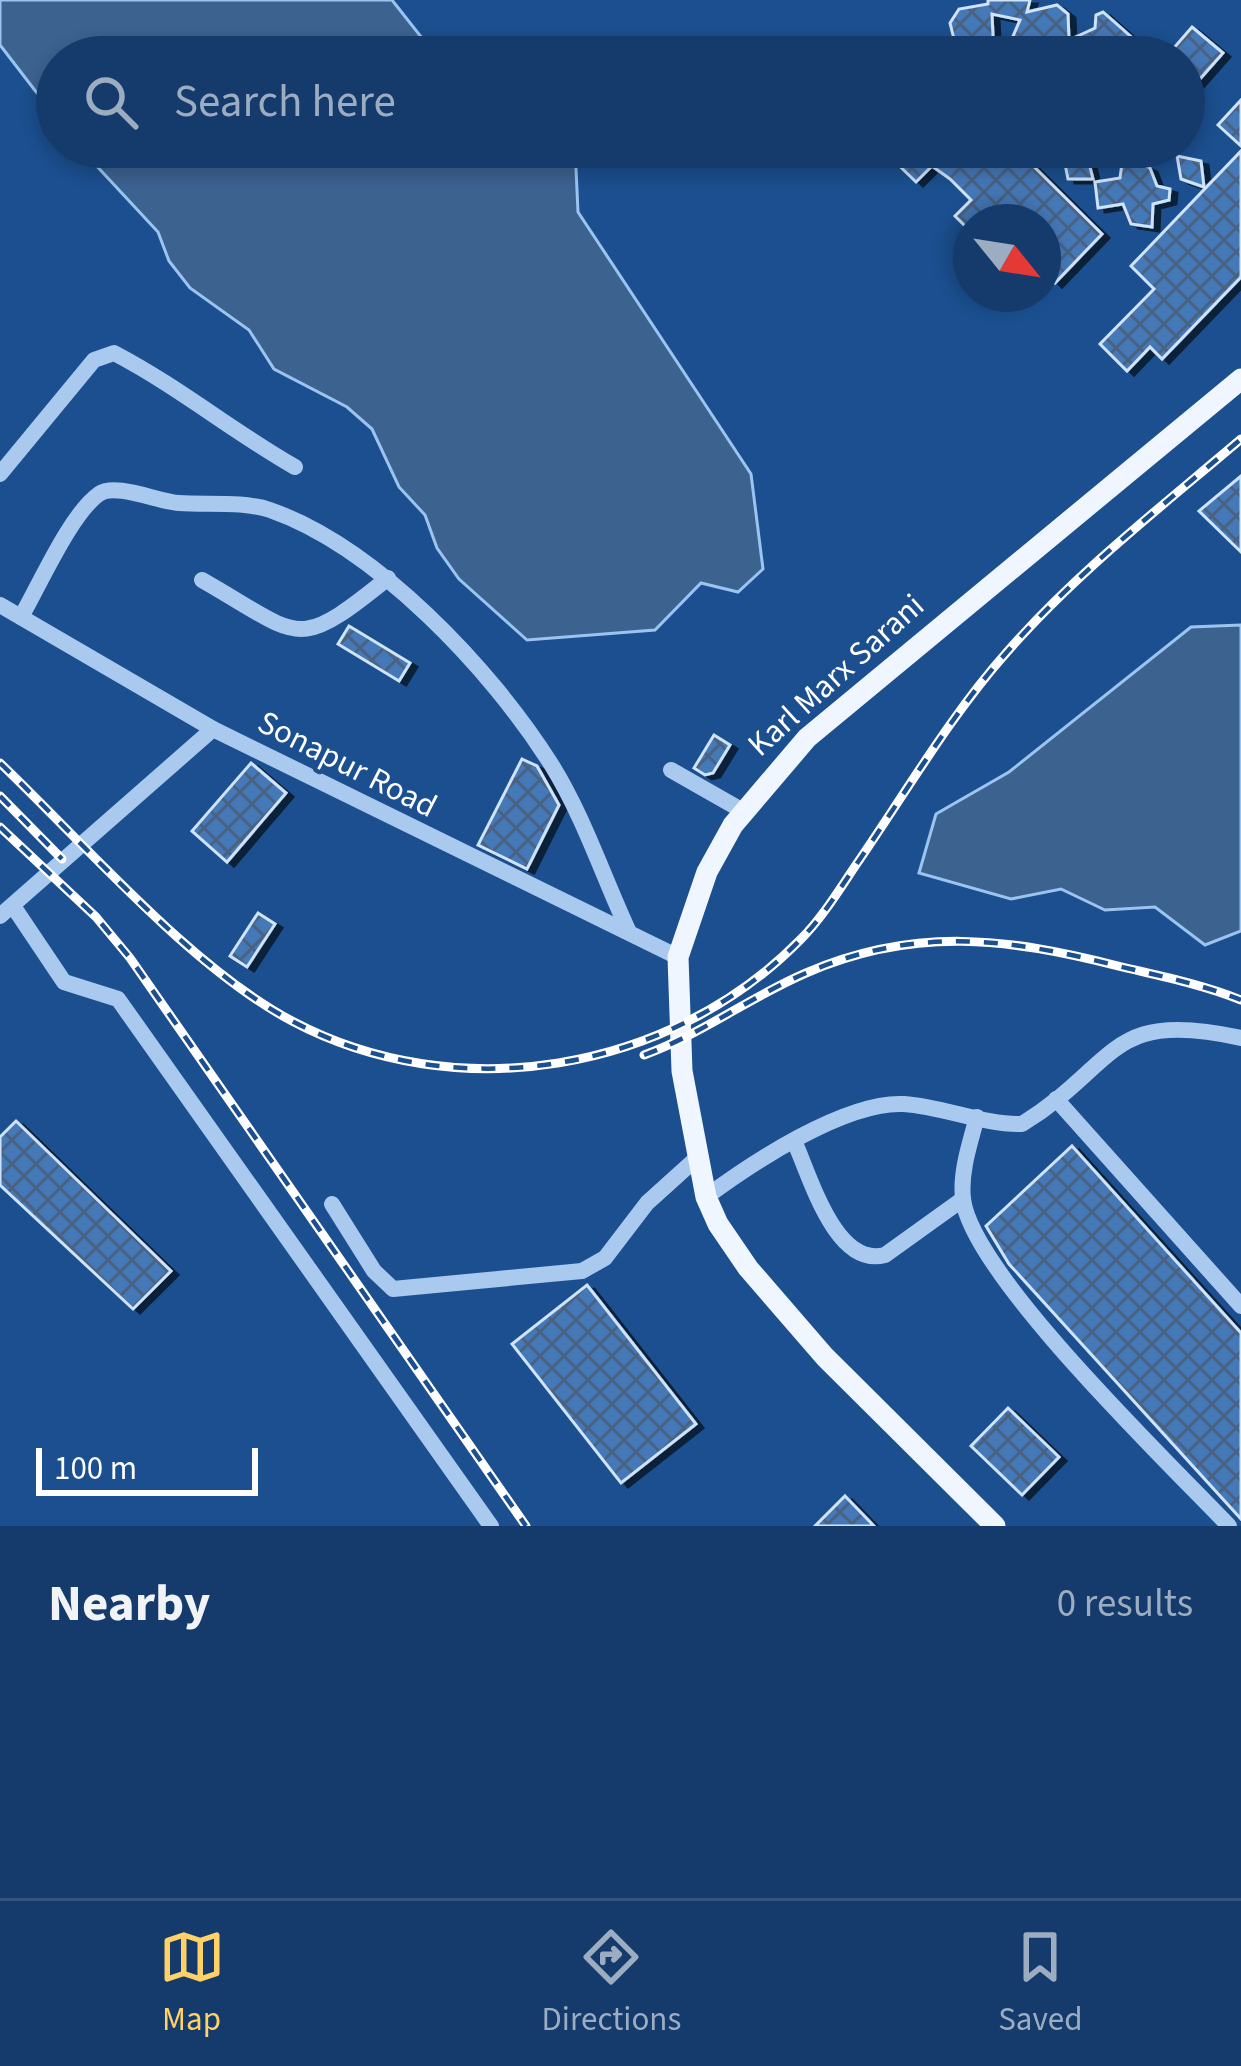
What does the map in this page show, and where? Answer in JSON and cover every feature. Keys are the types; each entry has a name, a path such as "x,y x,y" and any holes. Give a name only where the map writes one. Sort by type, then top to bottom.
{"main road":[{"name":"Karl Marx Sarani","path":"994,1526 825,1357 748,1268 706,1197 682,1071 677,957 707,872 743,811 825,722 1241,379"}],"street":[{"path":"0,474 94,360 114,353 198,400 225,427 295,467"},
{"path":"21,617 100,492 112,490 171,503 264,508 354,551 388,578 486,680 551,764 628,930"},
{"path":"202,580 301,632 325,628 388,578"},
{"name":"Sonapur Road","path":"0,605 213,729 677,957"},
{"path":"213,729 6,911 64,982 118,999 491,1526"},
{"path":"671,770 743,811"},
{"path":"706,1197 752,1164 857,1112 897,1104 1022,1124 1134,1034 1190,1026 1241,1038"},
{"path":"1056,1100 1241,1306"},
{"path":"977,1117 963,1198 976,1240 1051,1336 1229,1526"},
{"path":"795,1143 839,1234 854,1253 869,1259 885,1256 963,1198"},
{"path":"332,1204 374,1271 393,1289 582,1271 605,1258 647,1204 698,1157"}],"water":[{"path":"0,0 392,0 420,36 36,36 36,92 0,45"},
{"path":"99,168 576,168 578,212 751,474 763,569 738,592 701,583 655,630 527,640 459,579 437,548 425,515 399,487 372,429 347,407 274,369 249,330 190,288 169,261 158,232"},
{"path":"1241,625 1241,931 1205,945 1155,907 1105,910 1061,889 1011,899 919,873 936,814 1009,772 1191,627"}],"building":[{"path":"988,0 1030,0 1027,12 1057,5 1068,14 1069,36 1013,36 1020,20 992,14 993,36 953,36 950,23 959,9 988,4"},
{"path":"1103,12 1130,36 1078,36 1095,28 1096,15"},
{"path":"1205,38 1223,53 1205,73"},
{"path":"1241,100 1241,146 1218,125"},
{"path":"1241,151 1241,277 1162,359 1150,347 1127,371 1100,344 1154,289 1131,266"},
{"path":"902,168 930,168 916,182"},
{"path":"935,168 1035,168 1102,234 1061,277 1061,204 967,204 971,200"},
{"path":"1066,168 1090,168 1093,179 1068,179"},
{"path":"1121,168 1150,168 1157,186 1170,189 1169,200 1153,204 1152,227 1131,224 1123,204 1098,208 1095,182 1120,178"},
{"path":"1179,168 1202,168 1204,187 1181,179"},
{"path":"1241,476 1241,552 1199,511"},
{"path":"349,626 410,663 399,681 338,644"},
{"path":"714,735 730,745 713,773 705,775 694,768"},
{"path":"522,759 537,766 559,805 527,869 478,845"},
{"path":"251,763 286,793 227,862 192,831"},
{"path":"258,913 275,924 247,967 230,956"},
{"path":"16,1121 171,1271 133,1309 0,1185 0,1137"},
{"path":"1072,1146 1241,1333 1241,1519 1009,1264 986,1226"},
{"path":"587,1285 696,1424 621,1483 512,1344"},
{"path":"1008,1408 1059,1457 1022,1495 971,1446"},
{"path":"845,1496 874,1526 815,1526"}],"railway":[{"path":"0,763 177,937 254,998 292,1021 356,1048 422,1064 491,1069 559,1063 626,1047 689,1021 748,985 801,939 1007,652 1090,568 1241,439"},
{"path":"0,796 62,859"},
{"path":"0,827 96,917 130,958 526,1526"},
{"path":"644,1055 806,973 885,948 924,943 1000,944 1077,956 1241,1000"}]}
